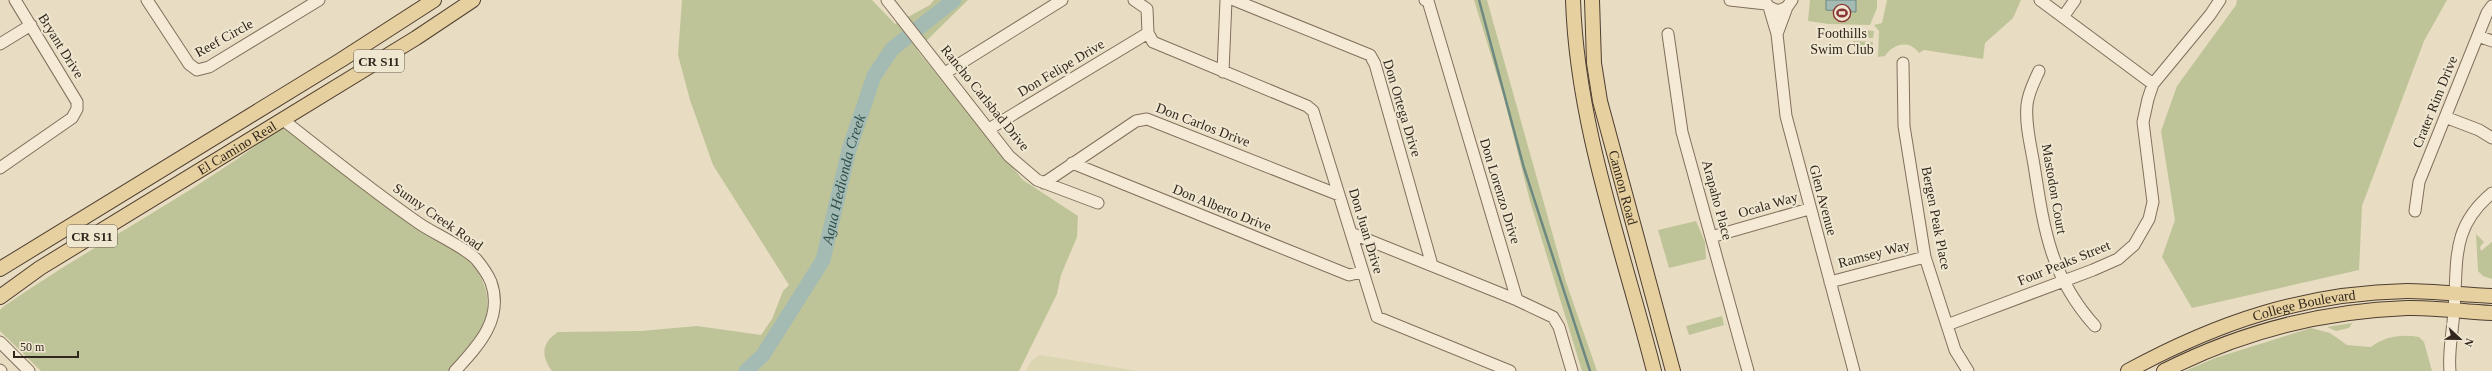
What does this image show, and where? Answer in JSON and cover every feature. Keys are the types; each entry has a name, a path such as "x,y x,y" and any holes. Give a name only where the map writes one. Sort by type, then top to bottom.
{"main road":[{"name":"El Camino Real","path":"0,269 341,60 434,0"},
{"name":"El Camino Real","path":"0,297 40,268 416,38 473,0"},
{"name":"Cannon Road","path":"1573,0 1574,36 1584,104 1654,371"},
{"name":"Cannon Road","path":"1592,0 1594,63 1600,101 1673,371"},
{"name":"College Boulevard","path":"2128,371 2177,345 2222,325 2304,302 2353,295 2408,291 2455,295 2492,296"},
{"name":"College Boulevard","path":"2164,371 2230,341 2316,318 2408,308 2492,313"}],"street":[{"name":"Bryant Drive","path":"0,168 72,118 77,109 77,102 15,0"},
{"name":"Reef Circle","path":"147,0 189,64 198,70 209,67 319,0"},
{"name":"Rancho Carlsbad Drive","path":"887,0 1009,156 1037,180 1098,203"},
{"path":"945,73 1062,0"},
{"path":"1134,0 1146,9 1148,32"},
{"path":"1223,72 1226,0"},
{"name":"Don Ortega Drive","path":"1234,0 1370,55 1374,64 1432,265"},
{"name":"Don Lorenzo Drive","path":"1427,0 1517,300"},
{"path":"1730,0 1766,4 1778,11 1790,4"},
{"path":"2040,0 2153,84"},
{"path":"2063,17 2075,0"},
{"name":"Four Peaks Street","path":"1947,325 2118,259 2134,245 2149,219 2154,192 2143,122 2153,84 2210,15 2220,0"},
{"name":"Glen Avenue","path":"1766,4 1777,34 1786,116 1809,209 1854,371"},
{"name":"Glen Avenue","path":"1777,34 1790,4"},
{"name":"Crater Rim Drive","path":"2415,211 2419,182 2478,36 2492,6"},
{"path":"0,44 31,25"},
{"name":"Don Juan Drive","path":"1148,32 1153,42 1313,111 1377,317 1510,371"},
{"name":"Don Felipe Drive","path":"989,129 1148,32"},
{"name":"Arapaho Place","path":"1668,34 1682,132 1748,371"},
{"path":"2478,36 2492,42"},
{"name":"Bergen Peak Place","path":"1903,63 1904,126 1925,256 1955,350 1968,371"},
{"name":"Mastodon Court","path":"2039,71 2030,92 2027,117 2045,234 2052,259 2076,304 2095,326"},
{"path":"2446,117 2479,130 2492,138"},
{"name":"Sunny Creek Road","path":"282,119 356,178 421,225 475,259 490,280 494,296 491,323 485,336 454,371"},
{"name":"Don Carlos Drive","path":"1044,182 1136,121 1147,119 1339,195"},
{"name":"Don Alberto Drive","path":"1072,163 1349,275 1362,272"},
{"path":"2450,370 2457,254 2461,232 2478,206 2492,193"},
{"name":"Ocala Way","path":"1711,237 1809,209"},
{"path":"1351,233 1517,300 1553,317 1559,327 1572,371"},
{"name":"Ramsey Way","path":"1830,282 1925,256"},
{"path":"0,342 29,371"}],"shaded area":[{"path":"1040,355 1139,371 1026,371 1031,361"}],"green space":[{"path":"682,0 872,0 895,24 930,5 934,0 968,0 917,50 1023,180 1078,216 1077,237 1061,275 1057,294 1019,371 552,371 546,360 544,350 548,341 558,332 641,331 697,326 761,335 772,319 783,291 789,285 713,165 690,100 678,55"},
{"path":"1474,0 1487,0 1566,282 1597,371 1582,371 1530,201 1504,98"},
{"name":"Foothills Swim Club","path":"1810,0 1877,0 1877,8 1870,25 1828,24 1808,21"},
{"path":"1887,0 2021,0 2013,18 1985,43 1983,59 1924,50 1919,53 1911,46 1906,45 1892,48 1885,56 1878,57 1879,31 1874,25 1882,23"},
{"path":"2237,0 2447,0 2424,41 2362,206 2359,270 2192,308 2162,257 2175,220 2161,131 2177,86 2236,5"},
{"path":"1855,29 1874,31 1873,38 1854,37"},
{"path":"1853,41 1873,42 1872,50 1853,48"},
{"path":"280,128 291,131 474,265 483,281 487,295 487,309 484,322 479,335 449,371 41,371 0,331 0,310 3,307 72,262 213,175"},
{"path":"1696,221 1705,242 1706,259 1669,268 1658,230"},
{"path":"2476,234 2484,242 2480,247 2481,251 2492,242 2492,279 2483,276 2478,271"},
{"path":"1722,316 1724,325 1689,335 1686,326"},
{"path":"2352,323 2349,328 2336,331 2327,327"},
{"path":"2311,328 2330,333 2347,345 2371,347 2388,338 2400,336 2419,337 2424,342 2432,371 2185,371 2215,358"}],"water":[{"path":"1826,0 1856,0 1856,12 1826,10"}],"waterway":[{"name":"Agua Hedionda Creek","path":"746,371 763,355 823,260 849,150 874,76 892,49 954,0"},
{"path":"1479,0 1524,168 1590,371"}],"place":[{"name":"Foothills Swim Club","path":"1842,13"}]}
